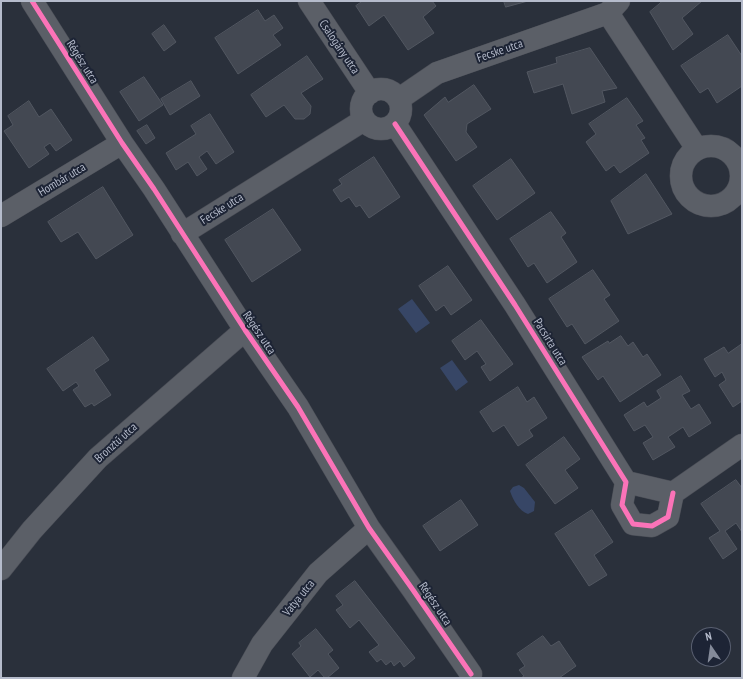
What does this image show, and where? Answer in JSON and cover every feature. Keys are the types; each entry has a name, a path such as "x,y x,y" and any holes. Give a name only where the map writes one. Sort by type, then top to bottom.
{"street":[{"name":"Régész utca","path":"32,1 122,143 154,189 245,330 298,407 369,528 471,674"},
{"name":"Csalogány utca","path":"309,1 370,93"},
{"name":"Fecske utca","path":"399,99 437,73 613,7 697,149"},
{"path":"383,89 391,92 399,99 401,113 395,124 389,128 377,129 370,126 364,120 361,111 362,103 370,93 383,89"},
{"name":"Fecske utca","path":"182,234 364,120"},
{"name":"Pacsirta utca","path":"395,124 515,305 626,482"},
{"name":"Hombár utca","path":"1,216 122,143"},
{"name":"Bronztű utca","path":"1,569 32,530 98,458 245,330"},
{"path":"673,493 626,482 622,505 633,524 652,526 668,517 673,493 742,444"},
{"name":"Vatya utca","path":"243,678 262,644 318,574 369,528"}],"water":[{"path":"412,299 430,323 416,333 398,309"},
{"path":"452,360 468,382 456,391 440,368"},
{"path":"519,485 524,488 535,502 534,511 528,514 517,505 510,491 513,487"}],"building":[{"path":"363,1 432,1 436,6 423,17 434,33 408,50 384,15 369,26 356,6"},
{"path":"504,1 528,1 506,7"},
{"path":"663,1 702,1 682,18 693,34 673,50 650,12"},
{"path":"258,10 265,21 274,15 283,28 273,35 281,45 238,74 215,38"},
{"path":"164,25 176,42 164,51 152,34"},
{"path":"728,35 742,56 742,86 717,103 708,88 700,93 681,66"},
{"path":"590,48 617,88 602,91 605,102 572,114 563,84 534,93 527,72 557,63 556,58"},
{"path":"307,56 323,79 301,93 311,106 310,114 304,119 295,119 284,105 266,117 251,95"},
{"path":"144,77 163,105 139,121 120,92"},
{"path":"191,81 200,96 170,115 161,99"},
{"path":"474,85 491,109 467,124 466,132 477,147 456,161 424,115 445,97 448,102"},
{"path":"627,98 643,121 636,125 645,138 641,140 649,153 620,173 614,165 606,171 586,142 596,134 589,124"},
{"path":"29,101 39,117 51,109 72,140 56,151 50,143 44,147 49,154 29,168 4,131 13,125 8,116"},
{"path":"210,114 234,152 216,164 207,151 199,157 207,169 197,176 188,162 176,170 166,153 196,134 191,126"},
{"path":"147,125 155,138 146,144 137,131"},
{"path":"374,157 400,197 369,218 360,205 356,207 349,197 341,202 333,190 342,184 339,180"},
{"path":"511,159 535,193 497,220 473,186"},
{"path":"646,174 672,214 628,234 611,201"},
{"path":"103,187 133,235 96,259 78,232 61,242 48,222"},
{"path":"273,209 301,250 252,282 225,240"},
{"path":"551,212 566,233 561,237 577,262 547,283 534,263 528,267 510,239"},
{"path":"448,266 472,300 451,315 444,305 436,311 419,286"},
{"path":"593,270 610,295 604,299 619,321 585,344 572,324 567,327 549,299"},
{"path":"481,320 513,364 490,381 481,367 486,364 477,351 465,360 452,341"},
{"path":"621,336 628,346 633,342 643,357 647,354 661,375 620,402 603,376 598,380 582,357 608,341 609,343"},
{"path":"93,337 109,360 94,370 111,395 94,406 92,403 85,407 73,390 79,386 76,382 63,391 47,369"},
{"path":"742,344 742,401 733,407 719,385 726,380 722,372 715,377 704,359 724,347 728,353"},
{"path":"681,376 690,391 682,395 691,409 699,404 711,423 689,437 683,427 668,437 675,447 653,460 643,443 653,437 645,425 634,431 624,415 644,402 647,407 661,398 657,391"},
{"path":"518,387 527,402 534,397 547,418 529,430 533,436 518,446 504,425 493,432 480,412"},
{"path":"564,437 580,459 565,470 578,488 555,504 526,465"},
{"path":"736,480 742,488 742,532 736,523 725,531 737,549 723,559 709,538 720,531 701,504"},
{"path":"461,500 478,525 440,551 423,526"},
{"path":"592,510 613,542 594,555 607,575 589,586 555,534"},
{"path":"355,581 415,658 404,667 400,661 394,666 391,661 386,665 381,659 377,662 369,652 379,645 359,620 350,628 336,610 343,605 336,596"},
{"path":"316,629 333,650 328,654 339,668 327,678 325,678 318,670 310,677 292,654 301,646 299,643"},
{"path":"543,636 551,646 559,641 576,666 559,678 521,678 524,676 519,670 525,666 517,654"}],"cycle path":[{"path":"32,1 122,143 154,189 245,330 298,407 369,528 471,674"},
{"path":"395,124 515,305 626,482 622,505 633,524 652,526 668,517 673,493"}]}
